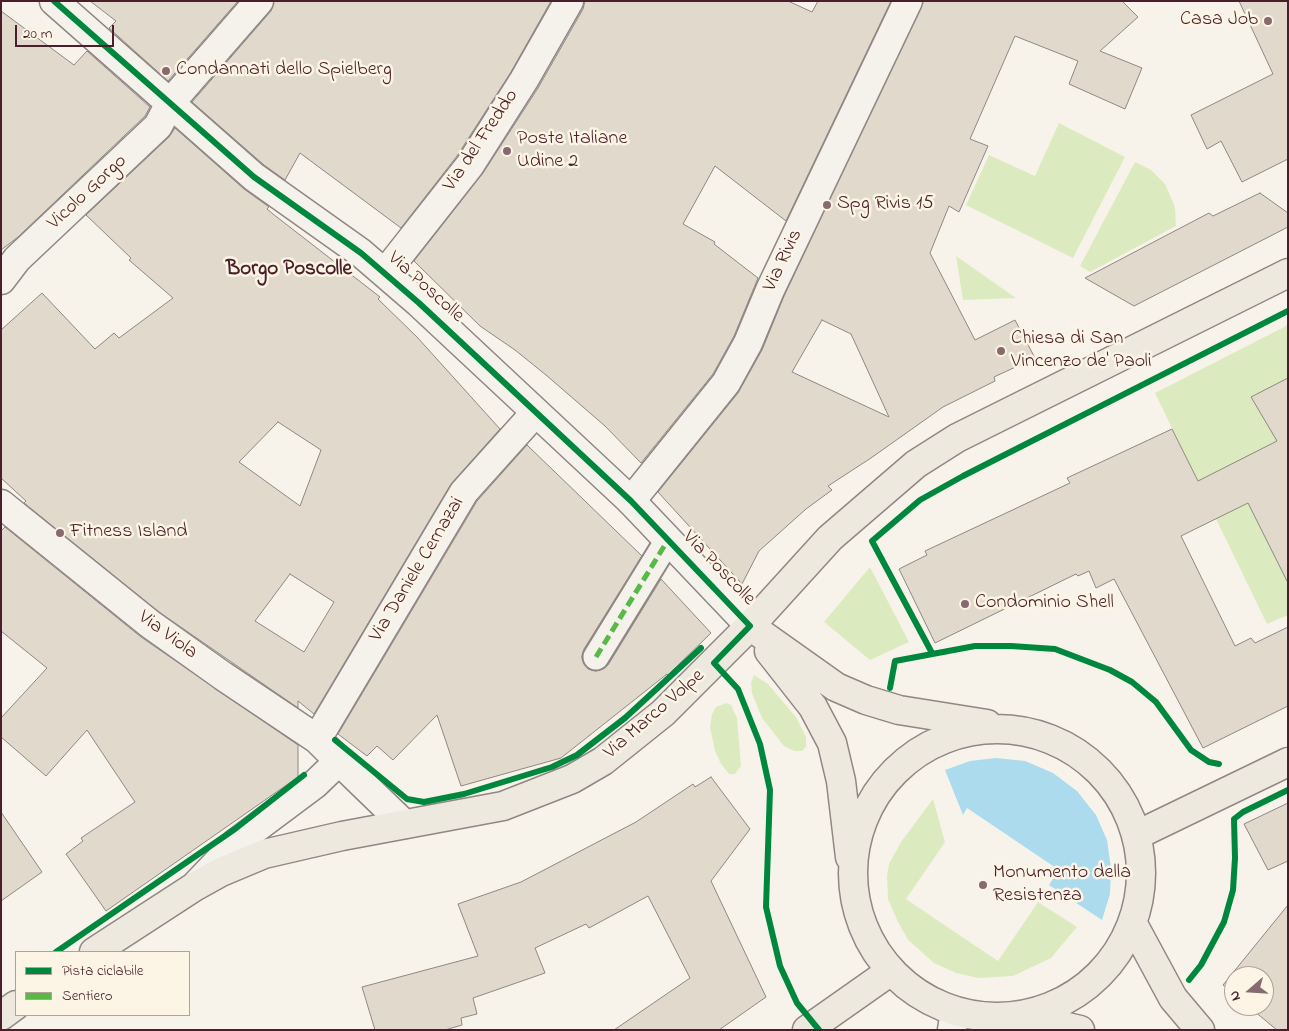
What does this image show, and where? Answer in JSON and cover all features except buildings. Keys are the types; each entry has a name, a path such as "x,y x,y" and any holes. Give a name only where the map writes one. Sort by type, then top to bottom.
{"main road":[{"name":"Via Marco Volpe","path":"96,951 194,887 221,872 264,854 309,842 503,806 572,779 603,761 634,738 750,626 830,538 916,464 958,438 1288,273"},
{"path":"750,626 836,687 866,700 899,710 1026,732 1055,741 1093,765 1115,789 1137,835 1142,882 1133,924 1110,963 1075,995 1032,1013 954,1020 888,973 865,930 855,887 844,819 841,782 832,743 813,707 750,626"},
{"path":"855,887 856,854 861,828 876,797 896,771 916,754 942,740 964,733 999,729 1026,732"},
{"path":"1137,835 1288,762"},
{"path":"1133,924 1173,998 1200,1030"},
{"path":"807,1030 888,973"},
{"path":"1,1016 15,1006"},
{"path":"992,1017 1046,1022 1080,1030"}],"street":[{"name":"Via Poscolle","path":"54,1 254,177 361,254 384,273 631,501 750,626"},
{"name":"Vicolo Gorgo","path":"1,280 17,259 158,126 170,103 259,1"},
{"name":"Via del Freddo","path":"384,273 470,165 524,80 569,1"},
{"name":"Via Rivis","path":"631,501 726,383 908,1"},
{"name":"Via Daniele Cernazai","path":"317,739 464,492 535,413"},
{"name":"Via Viola","path":"1,504 150,624 317,739 339,761"},
{"name":"Via Poscolle","path":"596,657 668,540"},
{"path":"339,761 404,824"},
{"name":"Via Marco Volpe","path":"194,887 236,843 315,784 339,761"}],"green space":[{"path":"1059,123 1125,157 1073,258 966,205 989,155 1035,176"},
{"path":"1135,162 1151,170 1165,184 1175,207 1176,226 1090,272 1080,266"},
{"path":"956,256 1016,298 963,300"},
{"path":"1288,325 1288,615 1267,624 1155,393"},
{"path":"870,567 909,642 870,660 824,622"},
{"path":"754,675 768,684 796,717 806,737 806,747 802,751 794,751 784,746 762,718 752,693 751,683"},
{"path":"726,703 731,705 737,718 741,766 735,774 729,774 721,764 715,751 710,727 712,714 716,707"},
{"path":"933,799 945,842 906,899 998,961 1038,902 1077,927 1051,958 1013,976 978,978 956,973 934,963 908,940 888,899 887,876 889,864 901,842"}],"water":[{"path":"996,758 1025,761 1053,773 1077,791 1096,815 1107,840 1111,868 1110,894 1102,920 1049,885 1059,870 967,808 963,815 945,770 970,761"}],"marked path":[{"path":"596,657 668,540"}],"cycle path":[{"path":"54,1 254,177 361,253 419,303 631,501 750,626 714,663 738,689 760,744 770,790 766,907 780,966 797,1003 819,1030"},
{"path":"932,653 872,541 920,500 963,476 1288,311"},
{"path":"890,688 895,661 975,646 1055,649 1110,670 1132,682 1156,702 1191,750 1209,762 1219,764"},
{"path":"335,740 407,799 424,802 464,794 552,767 577,755 625,718 701,648"},
{"path":"57,951 235,829 304,775"},
{"path":"1189,980 1201,965 1224,922 1233,890 1235,858 1234,819 1243,812 1288,790"}],"place":[{"name":"Casa Job","path":"1268,21"},
{"name":"Condannati dello Spielberg","path":"166,71"},
{"name":"Poste Italiane Udine 2","path":"507,151"},
{"name":"Spg Rivis 15","path":"827,205"},
{"name":"Chiesa di San Vincenzo de' Paoli","path":"1001,351"},
{"name":"Fitness Island","path":"60,533"},
{"name":"Condominio Shell","path":"965,604"},
{"name":"Monumento della Resistenza","path":"983,885"}],"district":[{"name":"Borgo Poscolle","path":"289,271"}]}
